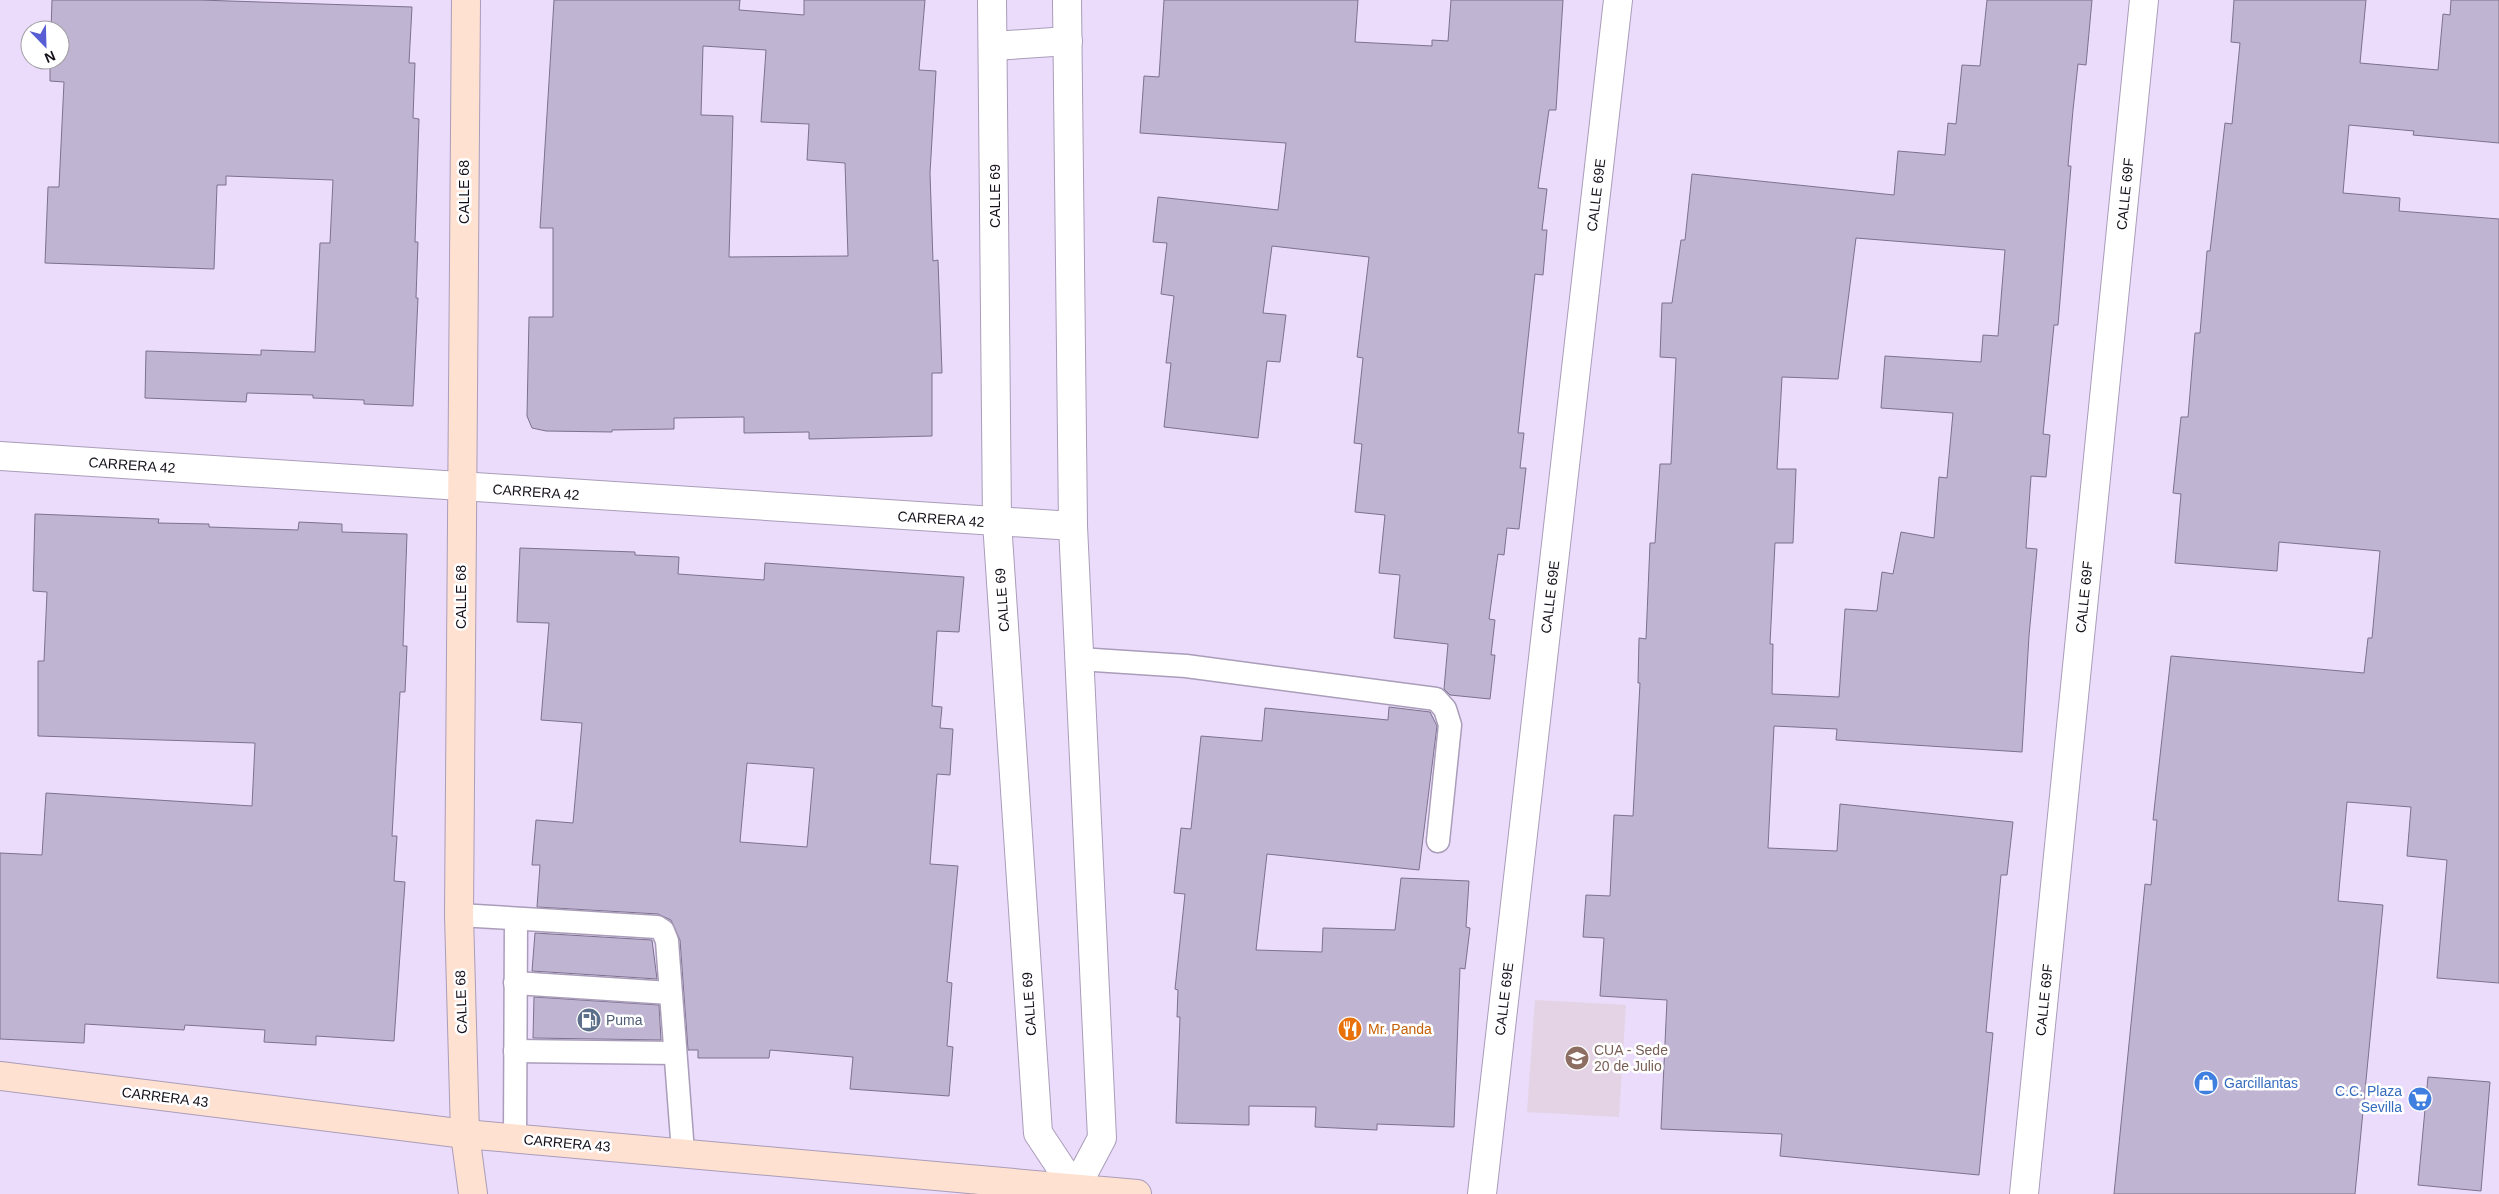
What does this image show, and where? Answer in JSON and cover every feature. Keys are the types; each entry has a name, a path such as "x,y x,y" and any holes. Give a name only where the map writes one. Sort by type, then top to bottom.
{"street":[{"name":"CALLE 68","path":"466,0 458,915 465,1134 473,1194"},
{"name":"CALLE 69","path":"992,0 994,46 997,522 1038,1133 1075,1191"},
{"path":"1067,0 1073,526 1102,1138 1075,1191"},
{"name":"CALLE 69E","path":"1482,1194 1618,0"},
{"name":"CALLE 69F","path":"2024,1194 2144,0"},
{"path":"994,46 1068,41"},
{"name":"CARRERA 42","path":"0,456 462,488 1073,526"},
{"name":"CARRERA 43","path":"0,1076 465,1134 683,1152 1075,1191 1137,1194"}],"lane":[{"path":"1079,659 1186,666 1436,699 1445,709 1450,724 1438,841"},
{"path":"458,915 657,927 663,931 667,941 683,1152"},
{"path":"516,919 516,1139"},
{"path":"515,983 670,992"},
{"path":"515,1051 675,1054"}],"shaded area":[{"name":"CUA - Sede 20 de Julio","path":"1535,1000 1626,1005 1619,1117 1527,1112"}],"building":[{"path":"52,0 199,0 412,7 409,63 415,63 413,118 419,119 415,242 418,242 416,298 418,298 413,406 364,404 364,400 313,398 313,395 247,393 246,402 145,398 146,351 261,355 261,350 315,352 320,243 330,243 333,180 226,176 226,185 217,185 214,269 45,263 48,187 59,187 64,82 50,81 50,70 70,70 70,20 51,20"},
{"path":"554,0 740,0 739,10 804,15 804,0 925,0 919,70 936,71 930,173 933,261 938,260 942,373 932,373 932,436 809,439 809,432 744,433 744,417 674,418 674,429 612,430 612,432 546,431 532,428 527,416 529,317 553,317 553,228 540,228","holes":["703,46 766,50 761,122 809,124 807,160 845,163 848,256 729,257 733,116 701,115"]},
{"path":"1164,0 1358,0 1355,42 1432,46 1432,40 1448,41 1451,0 1563,0 1556,110 1549,110 1538,188 1547,189 1542,230 1547,230 1543,275 1535,274 1518,433 1524,433 1520,468 1526,468 1519,529 1507,528 1504,555 1498,554 1489,619 1495,620 1491,655 1495,655 1490,699 1450,695 1444,689 1448,644 1394,638 1400,575 1379,573 1385,515 1355,512 1362,444 1354,443 1363,358 1357,357 1369,257 1272,246 1263,313 1286,315 1280,362 1267,361 1258,438 1164,427 1171,363 1166,363 1174,296 1161,294 1167,243 1153,242 1158,197 1278,210 1286,143 1140,133 1144,76 1159,77"},
{"path":"1987,0 2092,0 2086,65 2078,64 2073,110 2068,166 2071,166 2058,325 2054,325 2043,434 2050,435 2046,477 2031,476 2026,548 2037,549 2029,636 2022,752 1836,740 1837,729 1774,726 1768,848 1837,851 1840,804 2013,822 2007,875 2001,875 1986,1032 1993,1033 1979,1175 1780,1156 1782,1134 1661,1129 1667,1000 1600,996 1604,938 1583,937 1586,895 1610,896 1614,815 1633,816 1640,683 1638,683 1639,638 1646,639 1650,543 1655,543 1660,464 1671,464 1676,358 1660,357 1662,303 1672,303 1681,240 1685,240 1692,174 1894,195 1898,151 1945,155 1948,123 1956,124 1962,65 1980,66","holes":["1856,238 2005,250 1998,336 1983,335 1981,362 1885,356 1881,408 1953,413 1947,478 1939,477 1934,538 1901,532 1893,574 1882,572 1877,611 1845,609 1839,697 1772,694 1773,644 1770,644 1775,543 1793,543 1796,469 1777,469 1782,377 1838,379"]},
{"path":"2234,0 2366,0 2360,63 2438,70 2443,14 2450,15 2451,0 2499,0 2499,143 2413,135 2414,131 2349,125 2343,193 2400,198 2399,211 2499,219 2499,983 2437,978 2447,860 2407,856 2411,807 2347,802 2338,901 2383,905 2355,1194 2114,1194 2145,884 2151,885 2157,820 2153,820 2171,656 2364,673 2368,638 2372,638 2380,551 2279,542 2277,571 2175,563 2181,494 2173,493 2181,417 2188,417 2195,333 2200,333 2207,251 2210,251 2225,123 2232,124 2240,43 2231,42"},
{"path":"35,514 159,519 158,523 209,524 209,527 298,530 299,522 342,524 342,532 407,534 403,646 407,646 405,692 400,692 392,836 397,836 394,881 405,882 394,1041 316,1036 316,1045 264,1042 265,1030 185,1025 184,1030 85,1024 84,1043 0,1039 0,853 42,855 46,793 252,806 255,743 38,736 38,661 44,661 47,592 33,591"},
{"path":"520,548 635,552 635,555 679,557 678,574 764,580 765,563 964,577 959,632 937,631 932,706 942,707 940,728 953,729 950,775 937,774 930,864 958,866 947,982 952,983 947,1046 953,1047 949,1096 850,1089 853,1057 770,1050 769,1058 698,1058 698,1050 688,1050 680,940 671,920 658,914 537,907 540,865 532,865 536,820 573,823 582,723 541,720 549,623 517,622","holes":["747,763 814,768 807,847 740,842"]},
{"path":"1389,707 1430,712 1437,726 1419,870 1267,854 1256,950 1322,952 1323,928 1395,930 1401,878 1469,881 1466,927 1470,928 1465,969 1460,968 1454,1127 1377,1124 1377,1130 1315,1127 1316,1107 1249,1106 1249,1125 1176,1123 1180,1017 1177,1017 1178,990 1175,989 1185,894 1174,893 1181,828 1191,829 1201,736 1262,741 1265,708 1388,720"},
{"path":"535,933 652,940 657,979 532,971"},
{"name":"Puma","path":"534,997 659,1005 661,1040 533,1038"},
{"path":"2428,1077 2490,1082 2481,1191 2418,1185"}],"place":[{"name":"Puma","path":"589,1020"},
{"name":"Mr. Panda","path":"1350,1029"},
{"name":"CUA - Sede 20 de Julio","path":"1577,1058"},
{"name":"Garcillantas","path":"2206,1083"},
{"name":"C.C. Plaza Sevilla","path":"2420,1099"}]}
